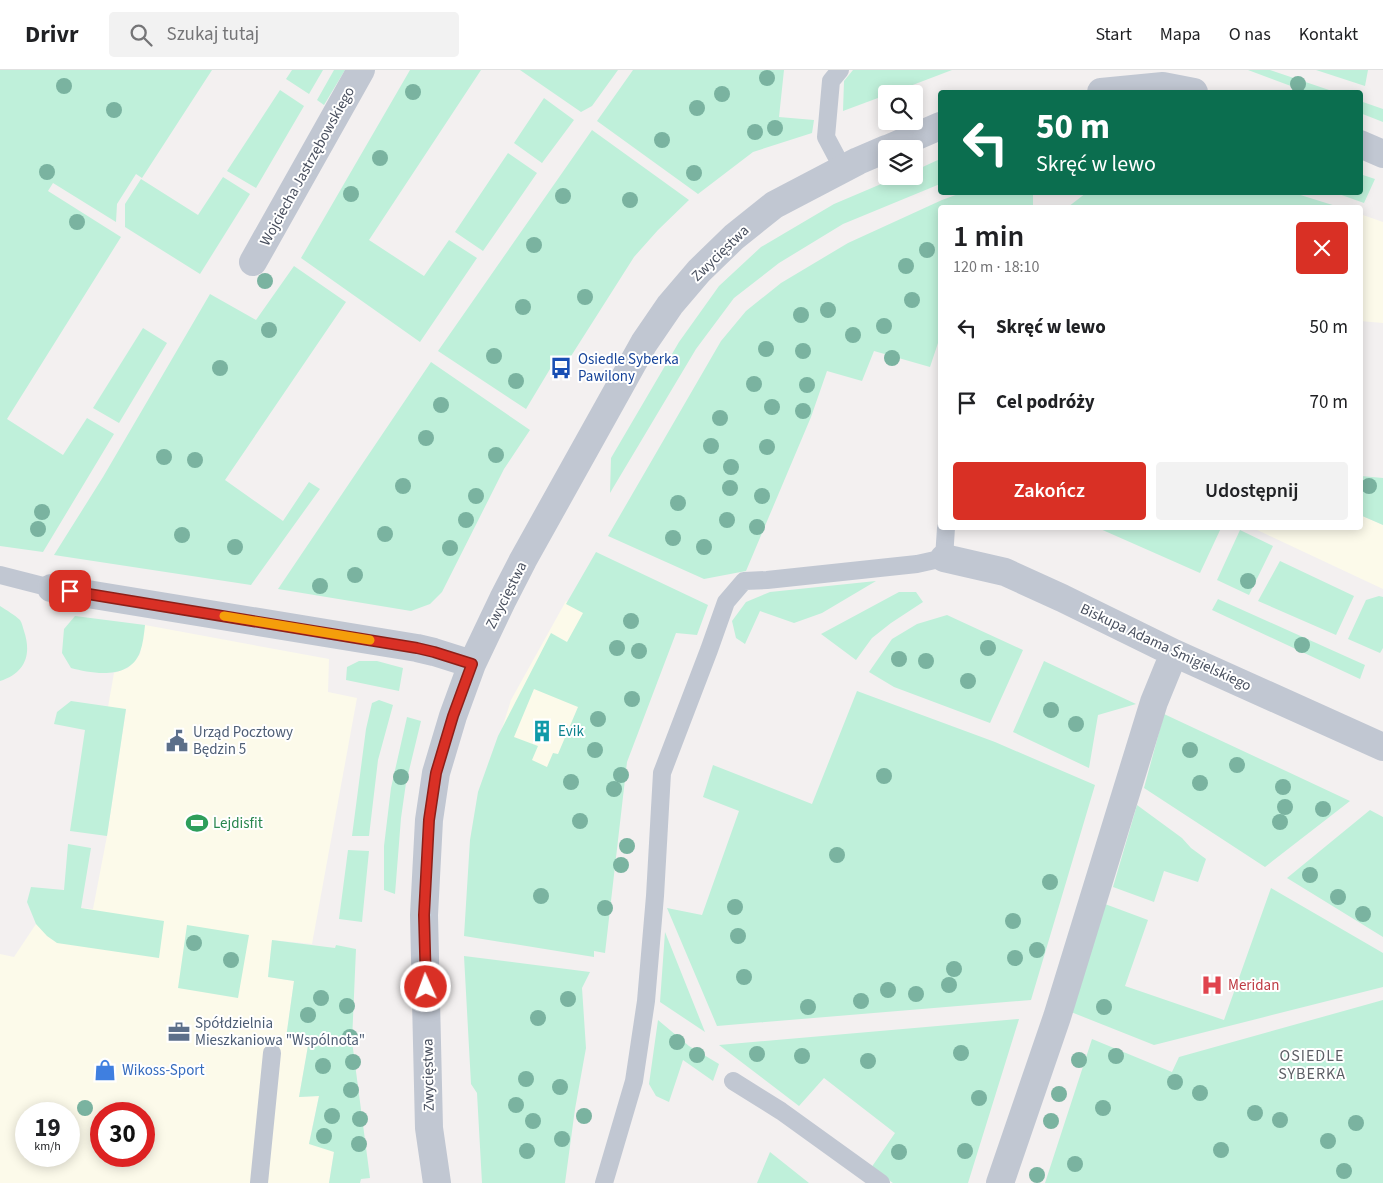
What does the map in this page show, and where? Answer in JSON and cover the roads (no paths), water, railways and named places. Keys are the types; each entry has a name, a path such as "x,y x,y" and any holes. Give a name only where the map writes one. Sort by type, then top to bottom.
{"street":[{"name":"Wojciecha Jastrzębowskiego","path":"253,262 361,70"},
{"path":"1108,84 1163,86 1184,90"},
{"name":"Zwycięstwa","path":"908,140 938,127"},
{"path":"1363,145 1383,154"},
{"name":"Zwycięstwa","path":"437,1183 430,1128 424,915 429,820 436,773 453,716 472,664 523,560 644,343 670,305 699,271 734,237 774,205 878,153"},
{"name":"Biskupa Adama Śmigielskiego","path":"944,558 1005,572 1174,653 1383,747"},
{"path":"51,588 417,648 472,664"},
{"path":"1000,1183 1057,1017 1154,702 1174,653"}],"lane":[{"path":"840,70 831,81 826,137 843,169"},
{"path":"604,1183 634,1081 646,1001 655,896 662,773 726,602 744,581 908,565 944,558 946,530"},
{"path":"0,576 51,588"},
{"path":"259,1183 272,1053"},
{"path":"733,1081 788,1116 881,1183"}],"place":[{"name":"Osiedle Syberka Pawilony","path":"561,368"},
{"name":"Evik","path":"542,731"},
{"name":"Urząd Pocztowy Będzin 5","path":"177,741"},
{"name":"Lejdisfit","path":"197,823"},
{"name":"Meridan","path":"1212,985"},
{"name":"Spółdzielnia Mieszkaniowa \"Wspólnota\"","path":"179,1032"},
{"name":"Wikoss-Sport","path":"105,1070"}],"district":[{"name":"OSIEDLE SYBERKA","path":"1312,1064"}]}
